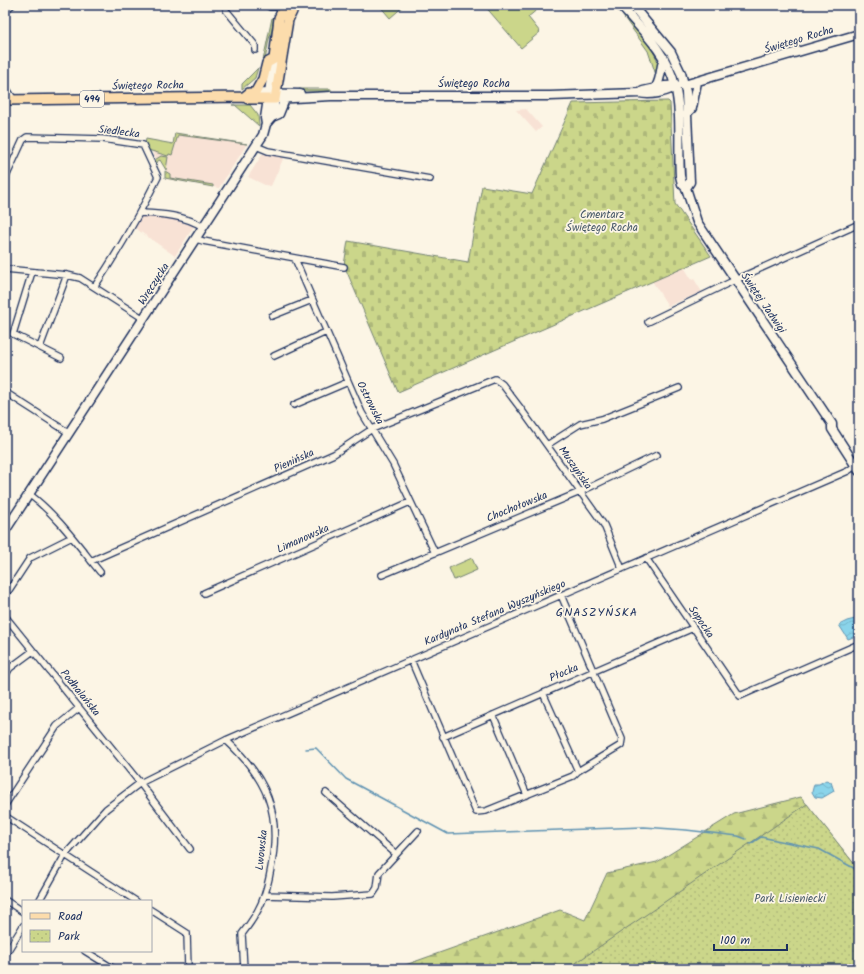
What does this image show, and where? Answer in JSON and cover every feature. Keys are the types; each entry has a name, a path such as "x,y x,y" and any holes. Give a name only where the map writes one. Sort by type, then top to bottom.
{"main road":[{"name":"Świętej Jadwigi","path":"620,5 664,58 676,87 680,176 682,184 686,188 697,222 832,424 832,429 858,465"},
{"name":"Świętej Jadwigi","path":"632,5 671,52 681,74 684,85 690,182 686,188"},
{"path":"285,99 278,114 272,117 274,59 280,18 287,6"},
{"path":"272,96 288,20 287,6"},
{"name":"Świętego Rocha","path":"9,100 244,97 248,99 306,94 310,96 550,96 662,93 676,87 859,34"},
{"path":"656,87 661,80 661,66 664,58"},
{"path":"255,93 263,79 267,64 274,59"},
{"path":"686,114 692,108 697,82"},
{"name":"Świętego Rocha","path":"639,93 656,87 676,87"},
{"name":"Świętego Rocha","path":"244,97 249,93 285,99 306,99 310,96"},
{"name":"Wręczycka","path":"5,531 263,135 266,124 265,118 272,96"},
{"name":"Wręczycka","path":"266,124 272,117"}],"street":[{"path":"5,11 12,5"},
{"path":"226,5 226,10 255,45 255,50"},
{"path":"267,5 270,7 287,6"},
{"path":"5,86 9,100"},
{"name":"Siedlecka","path":"5,179 23,140 27,136 103,139 144,145 158,176 140,213 116,256 95,286"},
{"path":"256,146 268,151 430,179"},
{"path":"140,213 164,214 192,221 204,227"},
{"path":"648,322 735,280 859,224"},
{"path":"196,239 295,259 344,267"},
{"name":"Ostrowska","path":"295,259 362,414 393,464 435,553"},
{"path":"5,269 67,275 80,278 95,286 144,319"},
{"path":"32,272 13,334 61,358"},
{"path":"40,347 67,275"},
{"path":"272,316 312,300"},
{"path":"274,356 326,332"},
{"name":"Pienińska","path":"91,561 334,454 372,429 485,382 495,379 502,384"},
{"path":"294,405 348,382"},
{"name":"Muszyńska","path":"502,384 604,526 622,569"},
{"path":"547,445 580,424 602,419 679,388"},
{"path":"5,392 70,433"},
{"name":"Chochołowska","path":"382,575 580,492 657,455"},
{"name":"Kardynała Stefana Wyszyńskiego","path":"40,900 65,855 106,809 140,783 226,740 848,471 858,465"},
{"path":"29,494 45,506 100,572"},
{"name":"Limanowska","path":"204,593 410,502"},
{"path":"9,590 30,558 72,537"},
{"name":"Sopocka","path":"646,558 740,696 859,644"},
{"path":"410,660 476,812 486,811 573,776 578,771 621,745 622,739 561,595"},
{"name":"Podhalańska","path":"5,616 140,783 190,849"},
{"name":"Płocka","path":"444,737 693,628"},
{"path":"5,676 10,668 33,651"},
{"path":"543,693 578,771"},
{"path":"5,805 57,726 80,708"},
{"path":"493,715 526,795"},
{"name":"Lwowska","path":"226,740 246,761 265,789 274,814 276,828 275,850 265,895 256,916 242,934 244,969"},
{"path":"326,793 396,854"},
{"path":"5,816 134,900"},
{"path":"265,895 332,897 373,894 377,888 379,873 418,831"},
{"path":"5,900 22,911"},
{"path":"152,911 187,933 188,969"},
{"path":"5,955 22,928"},
{"path":"87,952 114,969"}],"shaded area":[{"path":"526,109 542,127 536,132 516,110"},
{"path":"175,133 247,144 219,188 166,179 166,169 160,160 157,161 146,139 173,144"},
{"path":"263,153 284,157 271,186 265,185 248,177"},
{"path":"142,214 163,216 194,226 175,256 135,228"},
{"path":"684,267 702,292 668,306 652,281"}],"green space":[{"path":"379,5 405,5 390,18"},
{"path":"484,5 543,5 528,17 540,32 521,48"},
{"path":"615,5 617,5 635,26 657,59 659,69 657,78 648,51"},
{"path":"272,18 276,19 269,39 262,76 260,75"},
{"path":"258,68 255,78 242,89 242,84"},
{"path":"299,89 331,89 331,91 297,91"},
{"name":"Cmentarz Świętego Rocha","path":"668,101 670,103 675,204 711,256 398,392 344,265 348,241 468,262 482,186 532,194 573,103"},
{"path":"235,105 250,105 258,115 259,126"},
{"path":"175,133 247,144 178,135 172,155 169,154 168,156 148,150 145,145 146,139 173,144"},
{"path":"161,156 168,157 166,170 160,160 156,162 157,167 153,161"},
{"path":"165,171 170,174 170,178 213,185 213,187 165,178"},
{"path":"472,558 477,570 454,580 449,568"},
{"name":"Park Lisieniecki","path":"801,797 859,870 859,969 394,969 560,910 585,920 607,873 657,862 734,814"},
{"name":"Park Lisieniecki","path":"807,804 859,870 859,969 567,969"}],"water":[{"path":"859,618 859,624 856,624 855,626 856,629 859,629 859,635 848,639 839,625"},
{"path":"826,780 831,782 834,791 822,798 815,797 812,792 814,784 819,784"}],"waterway":[{"path":"306,749 316,748 346,779 448,834 644,827 738,836 746,839"},
{"path":"750,844 761,837 819,849 859,871"}],"district":[{"name":"GNASZYŃSKA","path":"597,612"}]}
